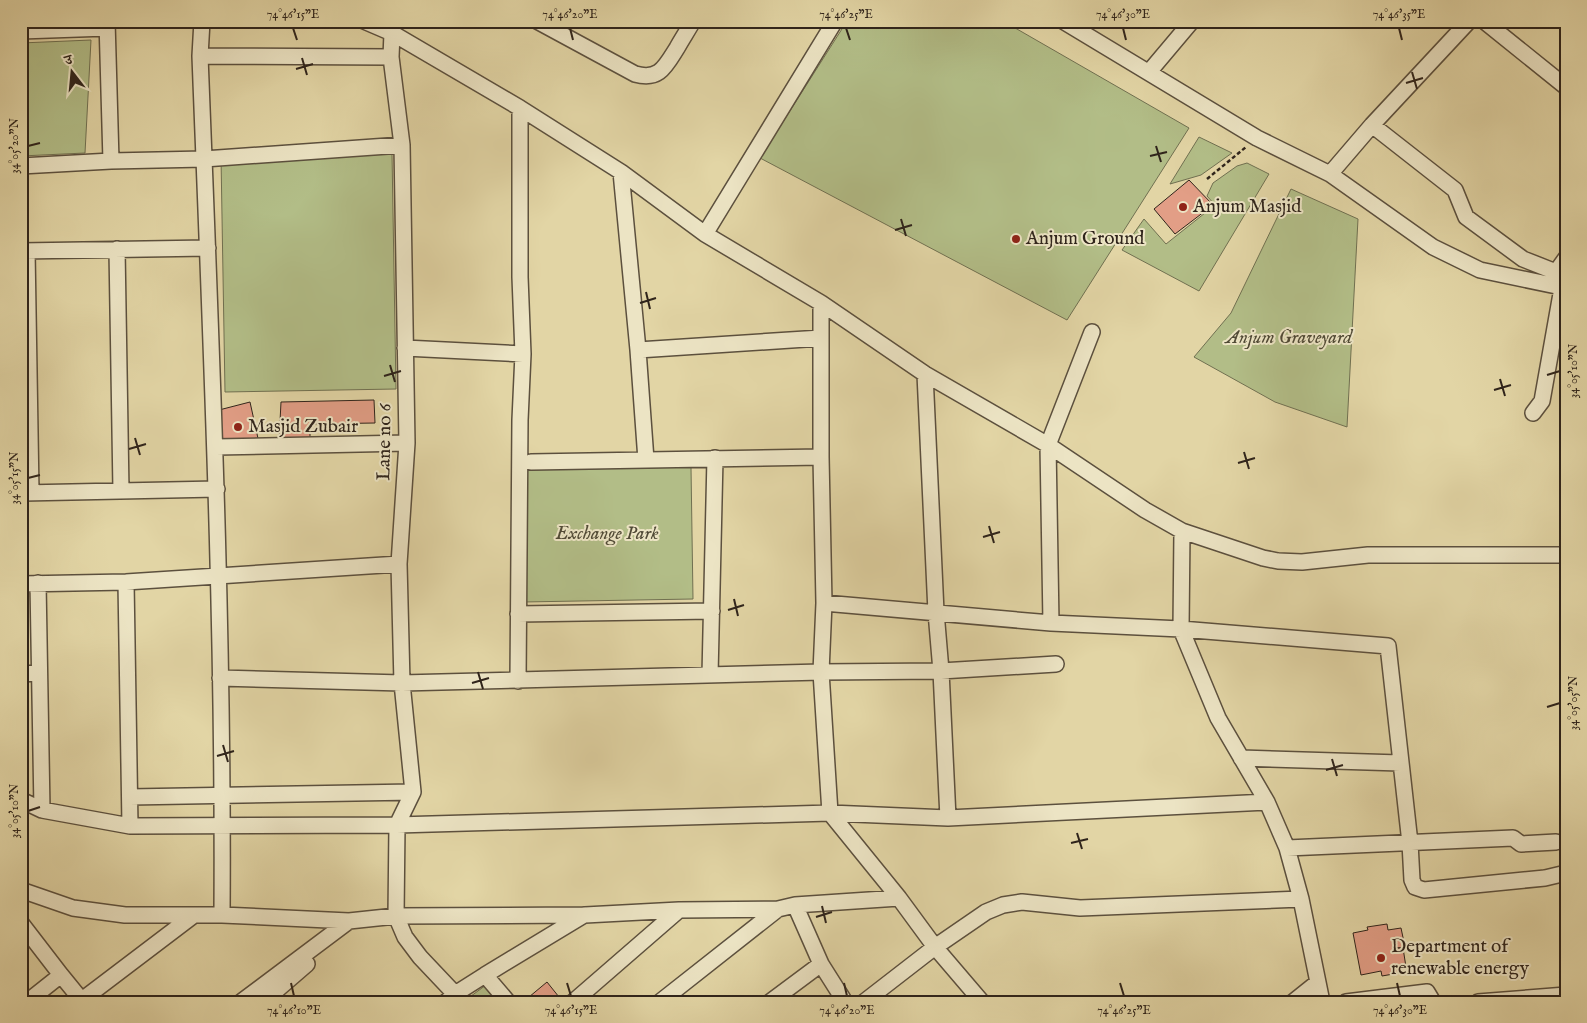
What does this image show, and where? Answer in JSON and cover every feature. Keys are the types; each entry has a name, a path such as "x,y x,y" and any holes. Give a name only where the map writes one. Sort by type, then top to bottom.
{"street":[{"path":"202,21 200,56 220,576 222,915"},
{"path":"364,21 392,33 520,108 621,172 705,234 821,303 925,374 1048,445 1145,510 1182,530 1263,558 1278,561 1302,562 1368,555 1566,555"},
{"path":"537,21 635,74 651,76 664,69 693,21"},
{"path":"705,234 835,21"},
{"path":"1063,21 1257,138 1330,174 1433,246 1480,270 1564,288 1542,401 1533,413"},
{"path":"1149,72 1192,21"},
{"path":"1330,174 1372,125 1469,21"},
{"path":"1484,21 1566,87"},
{"path":"21,32 107,25 111,161"},
{"name":"Lane no 6","path":"392,33 391,57 402,145 407,443 399,564 402,683 413,792"},
{"path":"200,56 391,57"},
{"path":"518,681 520,420 523,354 520,277 520,108"},
{"path":"1372,125 1455,190 1466,217 1523,259 1556,272 1566,258"},
{"path":"21,166 111,161 204,160 402,145"},
{"path":"621,172 638,350 646,460"},
{"path":"208,248 24,251 26,492 216,489"},
{"path":"117,249 121,490"},
{"path":"821,303 821,458 824,603 821,672 830,813 899,898 935,947 982,1002"},
{"path":"1052,623 1048,445 1092,332"},
{"path":"638,350 821,338"},
{"path":"405,348 523,354"},
{"path":"925,374 948,818"},
{"path":"216,447 407,443"},
{"path":"710,675 715,458"},
{"path":"531,462 821,458"},
{"path":"1182,530 1181,629 1218,718 1267,802 1287,848 1322,1002"},
{"path":"21,584 126,582 399,564"},
{"path":"126,582 130,826"},
{"path":"38,583 42,810"},
{"path":"824,603 1052,623 1181,629 1388,646 1410,843 1412,880 1415,887 1424,890 1545,878 1566,873"},
{"path":"518,614 712,611"},
{"path":"220,678 402,683 821,672 941,672 1056,664"},
{"path":"21,674 39,673"},
{"path":"1241,758 1400,763"},
{"path":"130,798 413,792 398,825 396,916 405,937 450,998 585,914"},
{"path":"21,800 42,810 130,826 398,825 830,813 948,818 1267,802"},
{"path":"1287,848 1513,838 1521,844 1556,842"},
{"path":"21,890 73,908 125,915 222,915 355,921 396,916 778,909 795,905 899,898"},
{"path":"864,1002 935,947 986,912 1003,905 1022,902 1080,908 1300,899"},
{"path":"795,905 821,964 845,1002"},
{"path":"660,1002 778,909"},
{"path":"573,1002 679,910"},
{"path":"23,927 82,1001 194,915"},
{"path":"242,1002 355,921"},
{"path":"263,1002 355,921"},
{"path":"770,1002 821,964"},
{"path":"27,1002 61,975"},
{"path":"485,975 508,1002"},
{"path":"1293,1002 1318,982"},
{"path":"1346,1002 1427,992 1432,1002"},
{"path":"1478,1002 1566,995"}],"path":[{"path":"1207,179 1257,138"}],"green space":[{"name":"Anjum Ground","path":"847,21 1003,21 1189,128 1067,320 760,158"},
{"path":"91,40 85,153 21,156 21,43"},
{"path":"1199,137 1232,153 1201,175 1170,184"},
{"path":"392,154 396,389 225,392 221,157"},
{"path":"1247,163 1269,174 1199,291 1122,250 1144,219 1166,244 1215,205 1207,196 1213,183 1237,166"},
{"name":"Anjum Graveyard","path":"1291,189 1358,219 1347,427 1275,402 1194,357 1231,313"},
{"name":"Exchange Park","path":"691,467 693,599 523,602 521,470"},
{"path":"486,985 498,1002 463,1002"}],"building":[{"name":"Anjum Masjid","path":"1189,180 1213,205 1175,234 1154,209"},
{"path":"374,400 375,423 310,424 310,441 279,441 281,402"},
{"name":"Masjid Zubair","path":"250,402 259,443 221,443 219,410"},
{"name":"Department of renewable energy","path":"1387,924 1388,930 1401,928 1405,947 1397,948 1403,948 1406,967 1398,969 1399,973 1382,976 1381,971 1361,975 1353,933 1368,930 1367,927"},
{"path":"547,982 563,1002 523,1002"}],"place":[{"name":"Anjum Masjid","path":"1183,207"},
{"name":"Anjum Ground","path":"1016,239"},
{"name":"Masjid Zubair","path":"238,427"},
{"name":"Department of renewable energy","path":"1381,958"}]}
